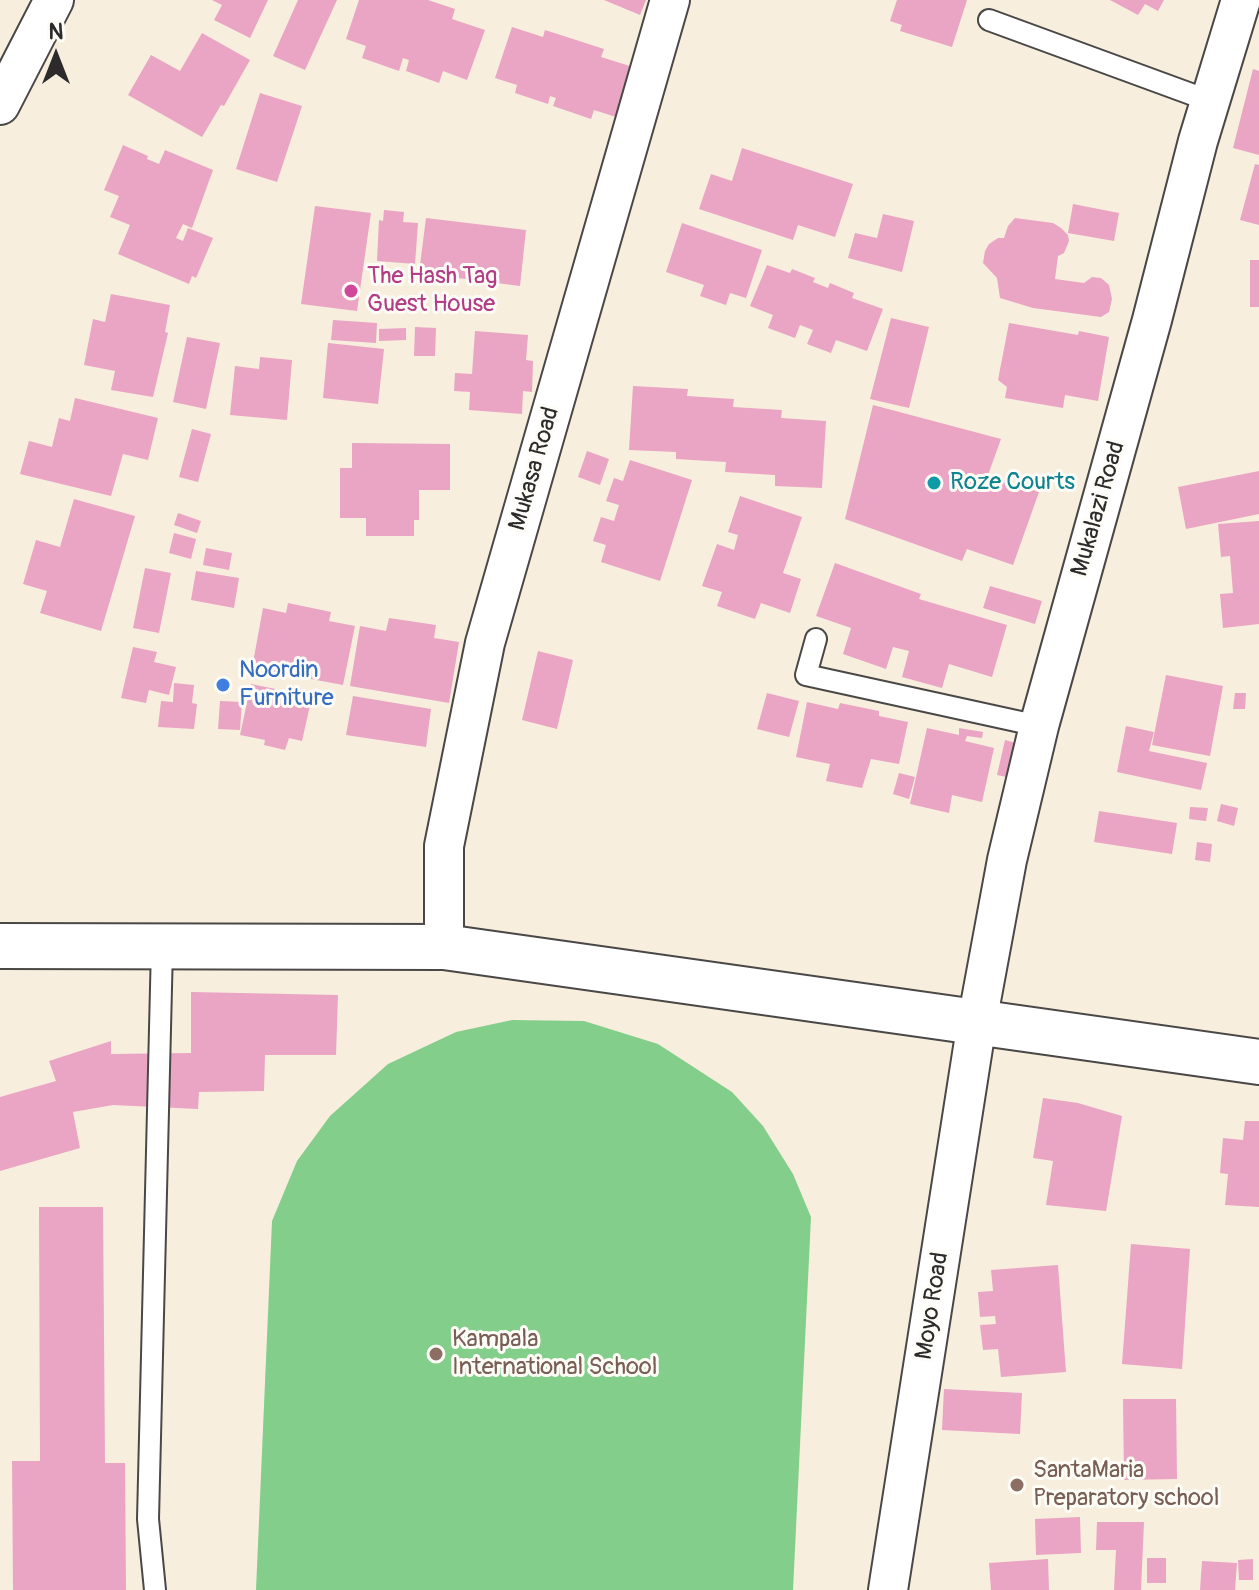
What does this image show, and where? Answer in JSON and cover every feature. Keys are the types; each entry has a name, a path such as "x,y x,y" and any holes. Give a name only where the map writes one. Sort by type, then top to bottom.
{"main road":[{"path":"0,946 444,947 1259,1062"}],"street":[{"path":"0,105 54,0"},
{"name":"Mukasa Road","path":"444,947 444,846 485,643 670,0"},
{"name":"Mukalazi Road","path":"977,1022 1007,860 1039,726 1210,101 1241,0"},
{"name":"Moyo Road","path":"888,1590 977,1022"}],"lane":[{"path":"989,20 1210,101"},
{"path":"816,639 806,675 1039,726"},
{"path":"155,1590 148,1519 162,947"}],"green space":[{"path":"512,1020 584,1021 658,1044 732,1092 763,1126 793,1174 811,1217 793,1590 256,1590 272,1221 297,1161 330,1116 388,1064 456,1032"}],"building":[{"path":"212,0 268,0 250,38 214,20 222,5"},
{"path":"298,0 337,0 305,70 273,56"},
{"path":"359,0 428,0 455,9 452,19 485,30 467,80 443,71 439,83 406,71 409,60 403,58 399,71 362,58 366,46 346,39"},
{"path":"604,0 646,0 640,15"},
{"path":"897,0 967,0 952,47 900,31 902,25 890,21"},
{"path":"1110,0 1164,0 1158,11 1145,4 1138,15"},
{"path":"512,27 543,37 545,30 604,49 601,57 633,67 616,117 594,110 591,119 553,106 556,98 550,96 548,104 515,93 517,85 495,78"},
{"path":"202,33 250,60 202,137 128,95 151,55 180,71"},
{"path":"1253,69 1259,71 1259,155 1233,148"},
{"path":"260,93 302,106 277,182 236,169"},
{"path":"123,145 159,164 165,150 213,170 192,228 183,224 176,238 183,241 188,228 213,238 196,278 192,276 189,284 118,254 130,225 110,217 119,196 104,190"},
{"path":"742,148 853,184 835,237 798,225 793,240 699,209 711,174 732,181"},
{"path":"1255,164 1259,165 1259,225 1240,220"},
{"path":"1073,204 1119,213 1114,241 1068,233"},
{"path":"315,206 371,213 357,311 301,304"},
{"path":"384,210 404,212 403,222 418,223 415,264 377,261 379,220 383,221"},
{"path":"883,214 914,221 902,272 848,258 855,233 877,238"},
{"path":"426,218 526,230 520,286 419,273"},
{"path":"1015,218 1053,223 1068,235 1064,253 1058,256 1055,279 1084,283 1092,277 1101,278 1109,285 1112,299 1109,312 1101,317 1033,308 1000,298 997,278 983,263 985,251 989,244 1004,238"},
{"path":"682,223 762,250 746,298 730,293 726,305 700,296 704,285 666,272"},
{"path":"1250,260 1259,260 1259,307 1250,307"},
{"path":"767,265 790,273 792,269 815,278 813,282 828,288 830,283 854,293 852,298 883,309 867,351 836,340 831,353 807,344 813,330 800,325 795,338 768,328 773,315 750,306"},
{"path":"111,294 170,305 165,332 168,333 153,397 111,390 115,371 84,365 93,319 105,322"},
{"path":"891,318 929,327 909,408 870,399"},
{"path":"333,320 377,323 376,343 331,340"},
{"path":"1009,323 1109,337 1098,401 1065,395 1063,408 1005,398 1007,387 998,380"},
{"path":"415,327 436,328 435,356 414,356"},
{"path":"406,328 406,340 379,341 379,329"},
{"path":"475,331 528,335 526,360 533,361 532,392 523,391 522,414 469,410 470,392 454,391 455,373 472,374"},
{"path":"187,337 220,343 206,409 173,402"},
{"path":"328,343 384,349 378,404 323,398"},
{"path":"260,357 292,360 287,420 230,415 235,366 259,369"},
{"path":"633,386 688,389 687,396 734,399 733,407 782,410 781,418 826,421 822,488 775,486 775,475 725,472 726,462 676,459 676,452 629,450"},
{"path":"75,398 158,418 148,460 123,454 111,496 20,474 29,441 52,447 59,418 70,421"},
{"name":"Roze Courts","path":"873,405 1001,439 988,475 1039,492 1013,565 967,549 962,561 845,519"},
{"path":"192,429 211,434 198,482 179,477"},
{"path":"352,443 450,444 450,490 419,490 419,520 414,520 414,536 366,536 366,518 340,518 340,468 352,468"},
{"path":"587,451 609,459 600,485 578,477"},
{"path":"630,460 692,480 660,581 601,562 606,545 593,541 601,517 614,521 619,505 606,501 614,478 623,481"},
{"path":"1259,471 1259,514 1186,529 1178,487"},
{"path":"740,496 802,517 783,573 801,579 790,613 761,603 755,619 717,606 722,592 702,586 717,544 734,550 738,535 728,532"},
{"path":"74,499 135,516 101,631 40,613 47,591 23,584 36,540 60,547"},
{"path":"178,513 201,521 197,533 174,525"},
{"path":"1259,521 1259,624 1223,628 1220,594 1233,593 1230,556 1221,557 1218,524"},
{"path":"174,533 196,539 191,559 169,553"},
{"path":"206,548 232,553 229,570 203,565"},
{"path":"835,563 921,594 919,599 1007,625 992,677 949,664 942,688 902,677 909,651 893,647 886,669 843,654 851,628 816,616"},
{"path":"145,568 171,573 159,633 133,628"},
{"path":"196,571 239,578 234,608 191,600"},
{"path":"990,586 1042,601 1035,624 983,608"},
{"path":"288,603 331,612 329,621 355,626 343,685 252,668 263,608 286,613"},
{"path":"389,618 436,625 434,638 459,642 449,703 350,686 360,626 386,631"},
{"path":"133,647 157,652 154,662 176,667 169,695 149,690 146,703 121,698"},
{"path":"538,651 573,660 557,729 522,720"},
{"path":"1166,675 1223,686 1210,756 1152,745"},
{"path":"174,683 194,685 192,703 197,704 194,729 158,727 161,701 173,702"},
{"path":"251,684 290,692 291,687 313,692 302,741 289,738 285,750 264,745 265,740 240,735"},
{"path":"767,693 799,701 789,737 757,729"},
{"path":"1235,693 1246,693 1245,709 1233,709"},
{"path":"353,696 431,709 426,747 346,735"},
{"path":"220,701 242,702 240,730 218,729"},
{"path":"807,702 838,709 840,703 879,711 879,716 908,722 899,764 871,759 862,788 826,781 830,764 796,757"},
{"path":"1126,726 1154,732 1149,751 1207,763 1201,790 1117,772"},
{"path":"927,728 959,735 959,728 983,732 982,738 967,736 965,741 994,748 982,802 952,795 949,813 910,804"},
{"path":"1005,740 1031,747 1025,781 997,775"},
{"path":"899,773 915,777 909,799 893,794"},
{"path":"1221,804 1238,808 1234,826 1217,821"},
{"path":"1190,807 1208,808 1206,821 1189,819"},
{"path":"1099,811 1177,823 1172,854 1094,842"},
{"path":"1197,842 1212,844 1210,862 1195,860"},
{"path":"191,992 338,995 336,1055 265,1055 264,1091 199,1092 198,1109 113,1105 73,1112 80,1148 0,1171 0,1097 56,1081 49,1061 111,1041 111,1054 191,1053"},
{"path":"1043,1098 1078,1103 1122,1116 1106,1211 1046,1205 1053,1161 1033,1158"},
{"path":"1245,1121 1259,1121 1259,1207 1225,1205 1228,1174 1220,1173 1223,1138 1243,1140"},
{"path":"39,1207 103,1207 105,1463 125,1463 126,1590 13,1590 12,1461 40,1461"},
{"path":"1131,1244 1190,1249 1182,1369 1122,1364"},
{"path":"1058,1265 1066,1372 1001,1377 998,1349 983,1350 980,1325 996,1324 995,1316 980,1317 978,1292 993,1291 991,1270"},
{"path":"944,1389 1022,1393 1020,1434 942,1430"},
{"path":"1123,1399 1176,1399 1177,1479 1124,1480"},
{"path":"1080,1517 1081,1553 1036,1555 1035,1519"},
{"path":"1097,1522 1144,1522 1141,1590 1114,1590 1116,1550 1096,1550"},
{"path":"1147,1558 1166,1558 1166,1583 1147,1583"},
{"path":"1048,1559 1049,1590 991,1590 989,1563"},
{"path":"1253,1559 1253,1580 1239,1580 1238,1560"},
{"path":"1202,1561 1237,1563 1235,1590 1200,1590"}],"place":[{"name":"The Hash Tag Guest House","path":"351,291"},
{"name":"Roze Courts","path":"934,483"},
{"name":"Noordin Furniture","path":"223,685"},
{"name":"Kampala International School","path":"436,1354"},
{"name":"SantaMaria Preparatory school","path":"1017,1485"}]}
